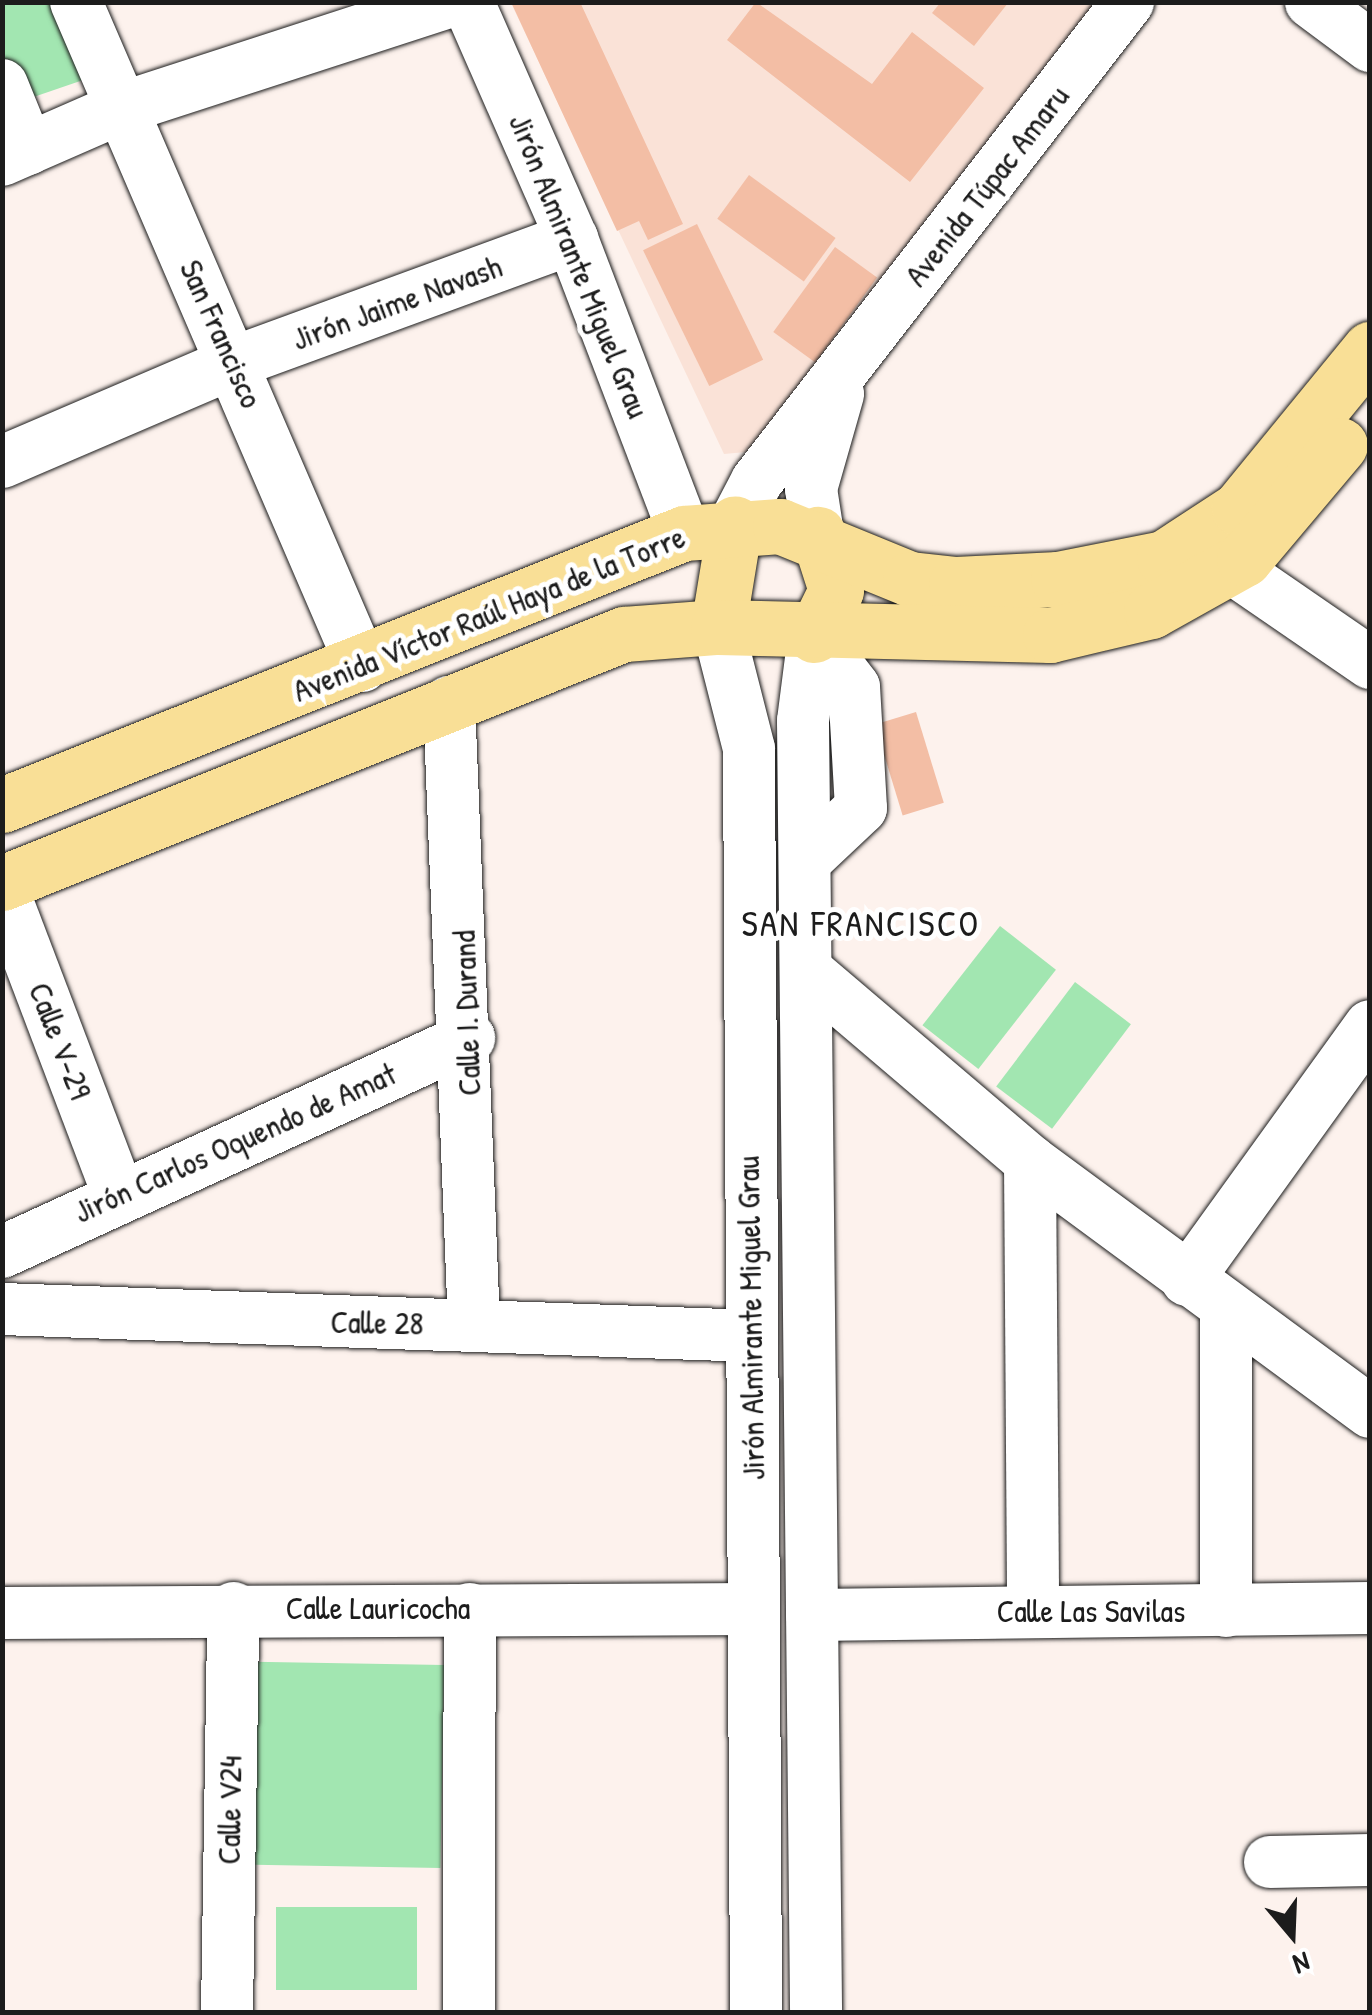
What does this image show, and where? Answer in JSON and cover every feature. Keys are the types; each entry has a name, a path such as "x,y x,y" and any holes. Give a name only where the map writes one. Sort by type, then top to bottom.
{"main road":[{"path":"718,627 710,528 818,534 910,579 956,584 1058,579 1164,558 1239,509 1370,348"},
{"name":"Avenida Víctor Raúl Haya de la Torre","path":"2,885 624,634 718,627 814,635 1050,635 1152,611 1232,568 1283,521 1370,404"},
{"name":"Avenida Víctor Raúl Haya de la Torre","path":"2,805 710,528"},
{"path":"814,635 836,590 818,534"}],"street":[{"name":"San Francisco","path":"76,2 362,666"},
{"path":"2,85 15,154 119,109 449,2"},
{"name":"Jirón Almirante Miguel Grau","path":"468,2 572,239 710,528"},
{"name":"Avenida Túpac Amaru","path":"710,528 846,369 1128,2"},
{"path":"1311,2 1370,46"},
{"name":"Jirón Jaime Navash","path":"2,462 234,362 572,239"},
{"name":"Avenida Túpac Amaru","path":"818,534 812,489 846,369"},
{"path":"1232,568 1370,663"},
{"name":"Jirón Almirante Miguel Grau","path":"718,627 749,749 756,2012"},
{"name":"Jirón Almirante Miguel Grau","path":"814,635 803,702 810,856 816,2012"},
{"name":"Calle I. Durand","path":"449,702 470,1038 474,1325"},
{"name":"Calle V-29","path":"2,885 118,1193"},
{"path":"808,972 1030,1161 1226,1314 1370,1412"},
{"path":"1187,1280 1370,1026"},
{"name":"Jirón Carlos Oquendo de Amat","path":"2,1252 118,1193 470,1038"},
{"path":"1030,1161 1033,1610"},
{"name":"Calle 28","path":"2,1310 752,1336"},
{"path":"1226,1314 1226,1611"},
{"name":"Calle Lauricocha","path":"2,1613 233,1608 754,1609"},
{"name":"Calle V24","path":"227,2012 233,1608"},
{"path":"469,2012 470,1608"},
{"name":"Calle Las Savilas","path":"812,1615 1370,1608"},
{"path":"1270,1862 1370,1860"}],"shaded area":[{"path":"1092,2 1096,12 757,451 724,454 511,3"}],"green space":[{"path":"3,3 61,3 89,78 19,102 3,60"},
{"path":"1000,926 1056,970 978,1069 922,1025"},
{"path":"1075,982 1131,1024 1052,1129 996,1087"},
{"path":"247,1662 444,1665 440,1868 243,1865"},
{"path":"276,1907 417,1907 417,1990 276,1990"}],"building":[{"path":"511,2 580,2 683,224 648,240 639,221 617,231"},
{"path":"756,2 872,84 912,32 984,88 910,182 727,40"},
{"path":"940,3 1008,3 974,46 932,13"},
{"path":"749,175 836,238 804,282 717,219"},
{"path":"697,224 763,360 709,386 643,250"},
{"path":"835,247 877,278 815,363 773,332"},
{"path":"916,712 944,803 903,815 875,725"}],"district":[{"name":"SAN FRANCISCO","path":"861,924"}]}
